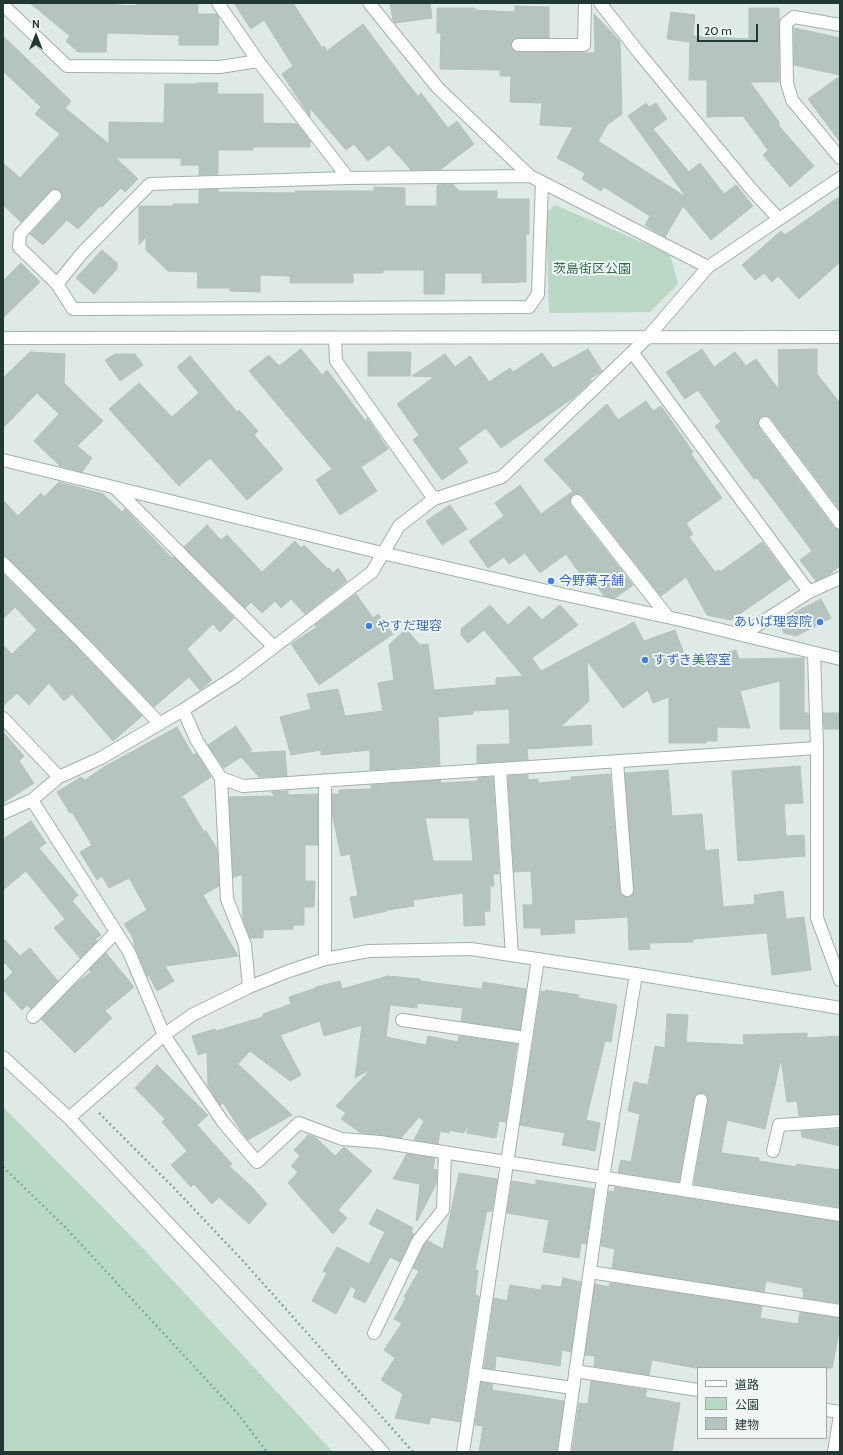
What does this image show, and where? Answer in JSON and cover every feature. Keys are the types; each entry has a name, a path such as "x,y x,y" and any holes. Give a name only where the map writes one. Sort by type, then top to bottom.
{"street":[{"path":"218,3 258,61 348,178"},
{"path":"369,3 438,88 530,176 708,267"},
{"path":"518,45 584,45 585,3"},
{"path":"600,3 752,190 779,219"},
{"path":"3,5 67,66 220,67 258,61"},
{"path":"840,25 794,17 786,23 787,83 792,100 840,158"},
{"path":"57,284 83,252 150,184 348,178 530,176"},
{"path":"3,813 32,800 59,777 101,758 160,724 236,676 372,572 399,526 434,499 502,477 647,338 708,267 840,178"},
{"path":"55,196 20,234 19,247 57,284 73,309 529,307 538,294 542,182"},
{"path":"3,338 840,337"},
{"path":"334,338 336,361 434,499"},
{"path":"632,352 809,592"},
{"path":"765,423 840,523"},
{"path":"3,460 382,553 668,617 840,659"},
{"path":"115,488 274,647"},
{"path":"577,501 668,617"},
{"path":"3,563 82,642 160,724"},
{"path":"742,635 809,592 840,578"},
{"path":"814,653 817,748 817,918 840,980"},
{"path":"183,710 197,741 221,778 227,899 245,945 249,987"},
{"path":"3,718 59,777"},
{"path":"221,778 243,786 817,748"},
{"path":"617,762 627,890"},
{"path":"500,769 512,955"},
{"path":"325,780 325,959"},
{"path":"32,800 129,952 164,1035 223,1122 257,1162 299,1123 342,1139 380,1142 840,1215"},
{"path":"33,1017 116,932"},
{"path":"69,1118 164,1035 192,1015 249,987 325,959 370,951 471,949 636,974 840,1008"},
{"path":"463,1452 538,959"},
{"path":"564,1452 603,1178 636,974"},
{"path":"402,1020 526,1038"},
{"path":"3,1057 69,1118 383,1452"},
{"path":"684,1190 701,1100"},
{"path":"773,1151 779,1125 840,1121"},
{"path":"374,1333 418,1241 442,1210 445,1153"},
{"path":"590,1272 840,1311"},
{"path":"575,1371 697,1390"},
{"path":"475,1374 573,1388"},
{"path":"827,1410 840,1413 834,1452"}],"path":[{"path":"87,1101 175,1189 244,1262 413,1452"},
{"path":"3,1167 82,1245 238,1414 267,1452"}],"green space":[{"name":"茨島街区公園","path":"555,205 670,254 678,284 650,312 549,313 546,213"},
{"path":"3,1107 136,1241 333,1452 3,1452"}],"building":[{"path":"30,3 83,3 136,6 136,3 198,3 198,14 217,14 219,17 218,45 179,45 179,35 107,33 106,52 78,52 66,41 70,36"},
{"path":"234,3 293,3 322,48 324,46 327,51 363,24 418,96 421,93 448,128 457,121 474,144 441,169 411,170 389,145 368,161 354,144 346,150 310,108 310,117 282,74 293,66 264,20 251,29"},
{"path":"390,3 430,3 432,18 395,23 393,20"},
{"path":"515,6 549,7 549,38 515,38 511,48 515,52 595,53 594,14 620,41 622,114 607,125 598,141 686,197 628,116 646,103 649,107 656,103 667,119 653,129 689,172 700,163 724,194 736,185 753,206 711,240 683,206 665,237 645,225 650,216 604,187 601,191 582,179 585,173 557,158 573,127 540,125 542,103 510,102 511,76 500,76 500,70 440,69 441,33 437,33 437,8 475,8 475,10 515,12"},
{"path":"749,8 779,8 779,82 750,82 779,122 779,126 814,166 790,187 763,155 768,150 743,116 707,117 707,80 689,80 690,42 667,39 671,12 695,15 693,36 749,39"},
{"path":"794,28 840,38 840,75 794,65"},
{"path":"3,36 71,101 65,108 109,144 109,122 164,123 165,84 218,83 217,94 263,94 263,123 297,124 310,141 310,147 253,147 253,150 218,150 218,174 199,175 199,165 181,165 181,158 116,158 138,179 125,192 121,188 102,207 100,206 78,229 67,220 43,245 30,234 61,201 62,193 57,189 50,191 21,222 3,205 3,163 20,178 60,134 35,114 41,107 3,71"},
{"path":"840,76 840,142 808,99"},
{"path":"453,184 459,191 497,191 497,199 529,199 529,234 526,234 526,282 482,283 482,273 445,273 444,294 424,294 424,270 383,270 383,273 353,273 353,283 290,283 290,276 260,275 260,292 230,291 230,288 197,288 198,272 168,271 146,250 146,237 139,245 139,206 199,204 199,190 218,189 218,192 295,193 295,191 374,191 374,187 405,188 405,206 437,206 437,185"},
{"path":"840,196 840,262 799,299 778,276 772,282 764,273 755,280 742,265 781,231 785,235"},
{"path":"102,250 117,263 117,269 94,294 76,278"},
{"path":"21,263 40,282 3,318 3,281"},
{"path":"301,349 322,375 327,370 367,423 367,418 388,449 361,467 377,491 340,515 316,480 332,469 249,371 269,355 279,366"},
{"path":"588,349 602,371 590,379 591,381 573,398 501,448 486,428 458,448 468,462 442,480 413,440 419,435 397,404 434,377 412,376 445,354 455,367 470,356 489,382 510,368 513,372 542,353 553,368"},
{"path":"702,349 714,367 735,352 746,366 756,359 779,390 778,350 817,349 817,374 840,403 840,510 771,418 768,416 760,417 758,424 759,428 834,528 840,530 840,566 827,576 816,581 800,560 812,551 757,478 754,479 715,426 721,422 698,390 685,399 666,372"},
{"path":"30,352 65,354 64,383 103,421 77,446 92,458 82,472 60,466 34,441 59,414 37,393 3,428 3,378"},
{"path":"368,352 411,352 410,376 368,376"},
{"path":"115,354 135,354 143,365 120,381 105,360"},
{"path":"190,356 237,412 239,410 258,431 254,435 283,469 247,500 210,458 179,486 109,409 139,383 172,417 199,393 177,367"},
{"path":"646,401 653,411 661,406 693,452 691,454 722,498 686,523 693,534 689,537 715,572 719,570 720,572 762,542 790,579 731,620 707,615 686,577 661,596 583,496 579,494 576,494 570,498 571,506 633,585 615,598 604,596 591,578 586,582 566,554 540,573 525,553 509,564 504,557 488,568 469,541 504,516 495,503 520,485 541,514 573,491 544,460 607,404 618,420"},
{"path":"59,482 103,494 122,512 125,509 172,558 174,557 234,618 220,632 213,624 187,649 212,680 200,690 189,677 154,707 8,558 3,556 3,500 18,516 41,493 44,497"},
{"path":"450,505 467,529 442,545 426,521"},
{"path":"207,525 221,540 227,535 262,572 295,541 301,548 304,545 333,573 338,568 347,581 305,614 291,599 281,608 275,601 262,613 251,602 245,608 184,547"},
{"path":"3,574 77,647 142,716 113,741 72,694 64,701 49,683 29,705 17,693 3,706 3,645 12,654 37,630 15,607 3,619"},
{"path":"356,594 373,618 378,614 393,634 319,685 291,644 317,627 315,625"},
{"path":"821,599 831,618 796,636 784,633 778,621"},
{"path":"490,605 508,625 529,606 542,620 560,605 578,625 532,658 541,671 634,622 644,641 675,630 689,663 736,650 739,659 804,658 804,713 808,713 809,729 780,729 780,681 740,691 750,728 717,727 717,741 706,741 706,743 669,743 669,697 653,703 648,690 623,708 587,661 589,701 560,727 591,725 592,745 527,749 528,760 477,763 477,745 510,744 509,709 473,711 473,714 438,717 440,765 370,770 370,750 321,755 321,750 291,755 280,717 311,709 307,694 338,689 345,716 383,711 378,683 394,680 389,645 406,629 420,645 428,644 434,690 496,685 496,678 523,676 484,630 468,643 461,635 461,629"},
{"path":"823,713 840,713 840,729 824,729"},
{"path":"236,726 252,750 247,753 285,751 287,776 259,777 241,757 224,768 208,745"},
{"path":"177,727 193,755 196,753 211,777 179,798 184,798 204,832 206,831 217,849 219,886 203,895 238,956 165,966 174,981 157,991 149,976 147,976 132,936 124,924 147,910 129,878 109,888 102,876 97,880 80,852 92,845 72,812 70,813 57,792 81,777 85,780 104,767"},
{"path":"3,732 24,756 19,761 34,783 3,803"},
{"path":"800,766 803,803 784,804 786,836 804,835 805,856 738,861 732,771"},
{"path":"668,770 672,816 702,814 705,851 718,849 723,907 755,904 754,895 783,891 786,919 804,917 811,970 772,975 767,933 693,939 693,942 649,943 650,949 629,950 628,917 574,920 575,933 541,935 541,928 524,928 523,905 533,905 531,871 514,872 508,776 528,775 528,780 538,779 538,783 571,780 571,777 610,774 620,891 621,895 627,897 632,896 634,889 625,773"},
{"path":"493,777 499,874 493,874 494,886 490,886 490,911 484,911 485,925 464,926 463,893 413,900 414,906 387,910 354,918 350,897 358,896 350,854 341,856 332,813 332,794 339,794 339,790 371,789 371,785 440,780 441,783 478,781 478,778","holes":["425,818 469,818 473,861 433,861"]},
{"path":"288,791 288,795 318,794 318,845 305,845 305,881 315,881 314,907 304,907 304,925 293,925 293,929 263,930 263,938 250,938 243,920 242,874 233,878 229,797 275,796 271,792"},
{"path":"31,821 46,843 39,848 78,895 72,901 101,935 95,939 97,941 80,958 54,928 65,919 26,871 3,890 3,839"},
{"path":"3,938 20,956 30,948 58,981 31,1009 27,1005 22,1010 3,990 3,982 13,972 3,961"},
{"path":"106,953 134,987 105,1011 112,1018 75,1053 41,1019 74,985 91,972 89,970"},
{"path":"388,976 420,979 420,981 482,989 483,982 526,989 520,1030 461,1021 463,1008 417,1003 417,1008 390,1005 386,1037 426,1045 428,1036 458,1042 459,1036 517,1044 506,1122 499,1121 496,1138 467,1133 468,1124 464,1133 449,1130 449,1133 440,1131 438,1144 414,1140 424,1121 419,1117 401,1138 361,1133 341,1119 346,1113 336,1106 371,1069 355,1078 362,1025 324,1036 320,1021 280,1035 301,1075 290,1081 250,1051 238,1064 292,1115 248,1140 223,1103 220,1105 208,1086 207,1052 198,1055 192,1036 215,1029 216,1031 263,1017 263,1014 291,1004 289,997 316,987 340,981 342,989"},
{"path":"546,990 579,995 578,998 617,1005 611,1042 605,1041 586,1120 600,1123 595,1151 562,1145 565,1133 520,1125 541,991 545,992"},
{"path":"667,1014 688,1015 686,1042 744,1045 743,1035 807,1033 807,1038 840,1036 840,1114 799,1116 797,1101 787,1102 781,1059 765,1129 727,1120 721,1153 759,1158 759,1161 797,1167 796,1164 840,1170 840,1207 694,1184 708,1101 706,1095 702,1093 696,1095 694,1099 679,1182 618,1172 621,1160 631,1162 640,1114 628,1111 634,1082 648,1085 655,1046 665,1048"},
{"path":"157,1065 208,1115 197,1125 232,1164 229,1166 252,1187 267,1204 249,1224 219,1197 212,1204 194,1184 191,1187 171,1165 187,1151 162,1122 165,1119 135,1088"},
{"path":"840,1129 840,1146 802,1137 801,1131"},
{"path":"308,1135 315,1137 335,1156 344,1147 372,1171 338,1210 347,1218 333,1234 288,1183 298,1172 291,1166 300,1156 294,1150"},
{"path":"407,1154 435,1158 433,1169 437,1170 436,1184 417,1221 420,1184 393,1179"},
{"path":"459,1173 497,1179 492,1211 487,1211 475,1270 478,1270 475,1295 479,1296 460,1422 431,1417 429,1424 395,1418 403,1394 381,1380 395,1358 384,1350 402,1323 394,1319 406,1298 404,1297 419,1271 413,1268 424,1245 428,1241 443,1249"},
{"path":"536,1180 594,1189 586,1244 581,1243 579,1258 543,1252 549,1220 507,1213 512,1181 536,1185"},
{"path":"615,1187 840,1222 840,1303 803,1298 803,1288 766,1281 764,1292 612,1268 615,1249 601,1246 609,1191 614,1192"},
{"path":"377,1209 413,1228 411,1232 414,1234 400,1262 390,1257 365,1303 353,1297 356,1290 351,1286 336,1314 312,1301 327,1273 323,1271 337,1247 369,1264 385,1232 369,1224"},
{"path":"563,1278 581,1282 571,1352 562,1350 560,1366 496,1356 495,1369 484,1368 494,1298 507,1301 510,1285 541,1290 542,1285 561,1287"},
{"path":"610,1283 762,1306 760,1318 798,1324 800,1312 840,1318 840,1327 832,1368 696,1368 652,1360 649,1375 594,1366 595,1356 585,1355 595,1284 609,1287"},
{"path":"591,1381 647,1390 645,1397 680,1403 672,1452 572,1452 579,1403 588,1404"},
{"path":"481,1382 493,1384 492,1390 564,1401 557,1452 479,1452 483,1426 475,1425"}],"place":[{"name":"今野菓子舗","path":"551,581"},
{"name":"あいば理容院","path":"820,622"},
{"name":"やすだ理容","path":"369,626"},
{"name":"すずき美容室","path":"645,660"}]}
